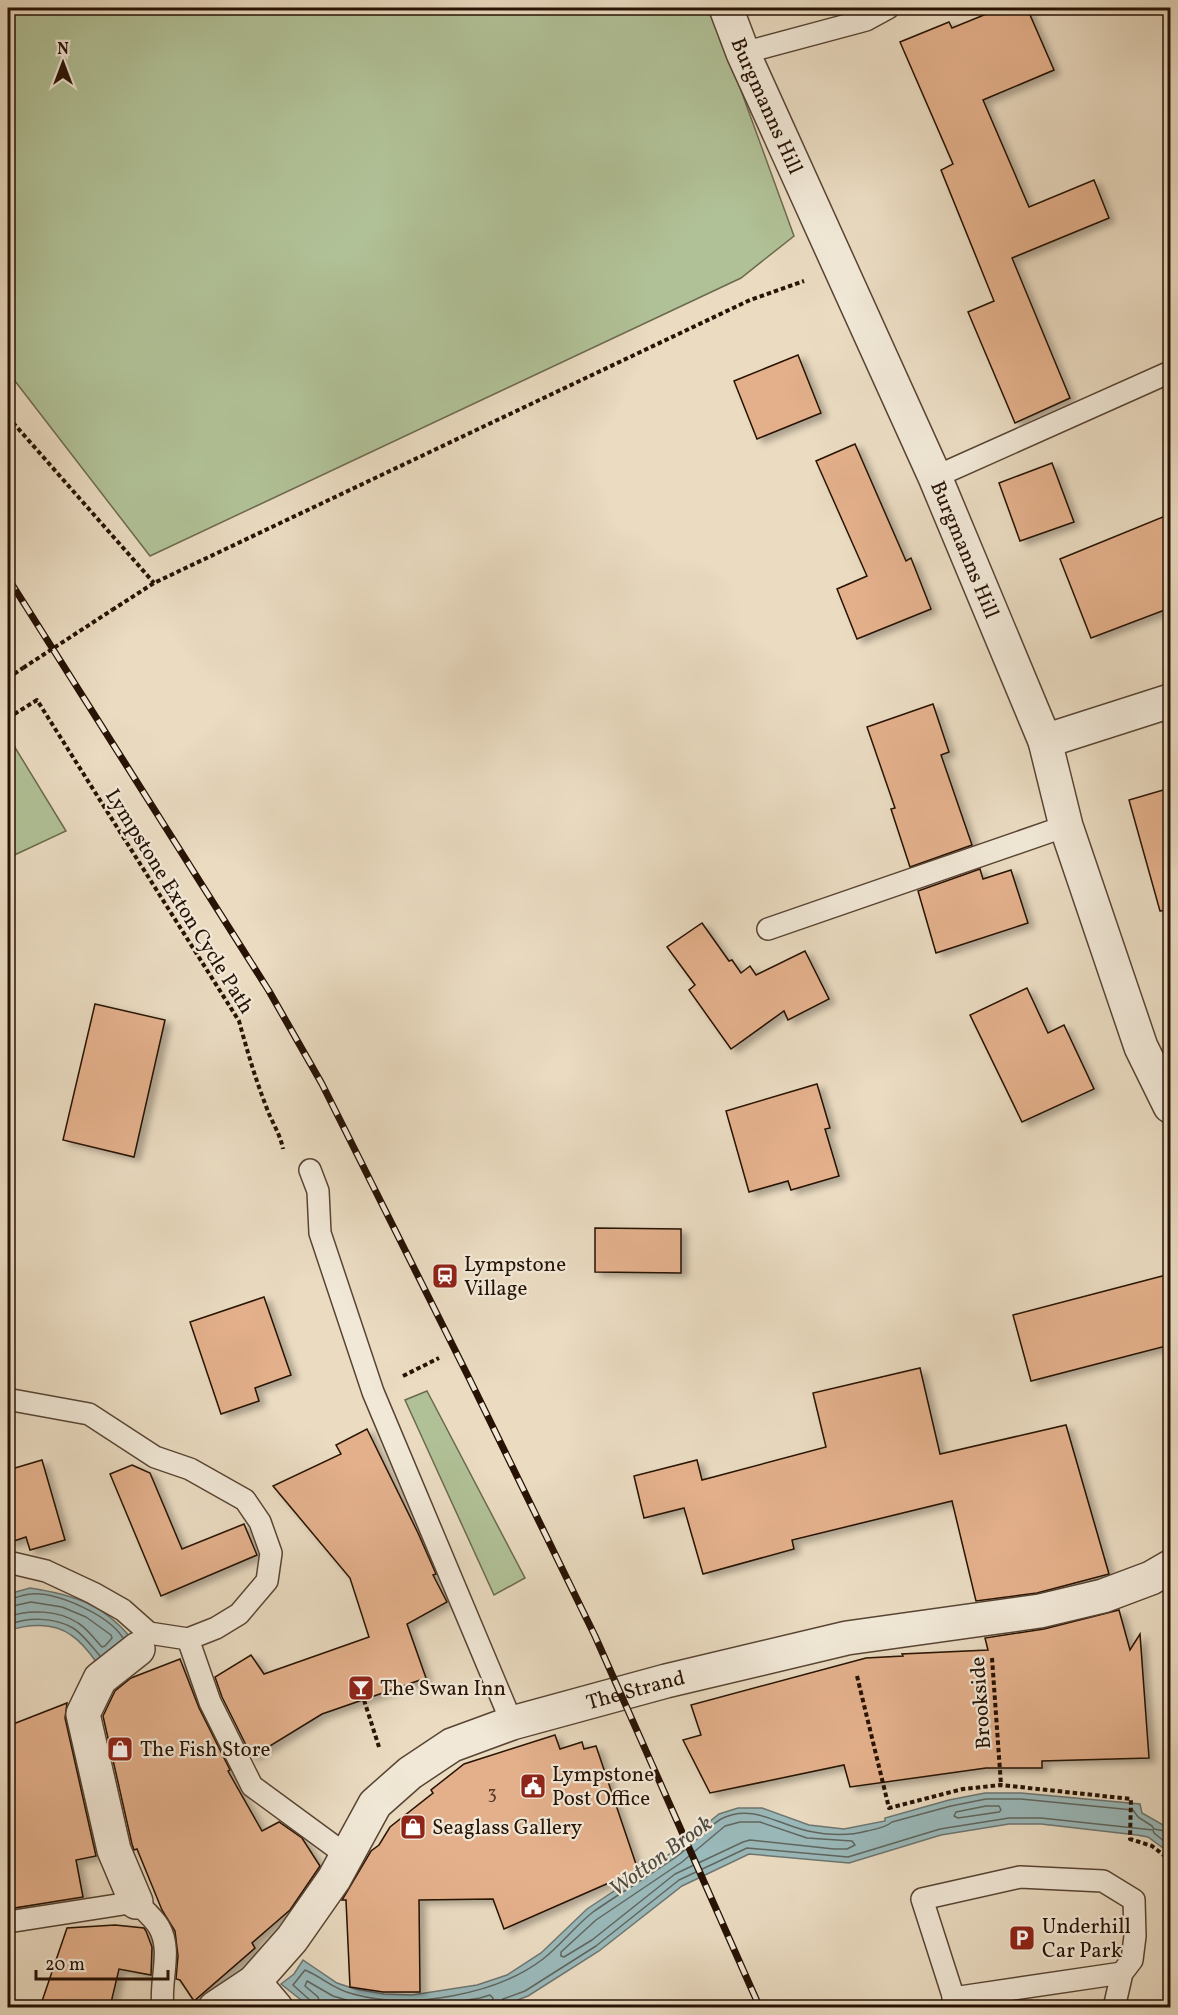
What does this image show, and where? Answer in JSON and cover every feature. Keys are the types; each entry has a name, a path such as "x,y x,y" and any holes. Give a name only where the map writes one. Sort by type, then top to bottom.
{"street":[{"name":"Burgmanns Hill","path":"726,8 743,53 935,477 1045,741 1066,826 1141,1047 1170,1106"},
{"path":"1045,741 1170,702"},
{"name":"The Strand","path":"215,2007 254,1982 292,1939 334,1879 375,1804 410,1773 452,1745 512,1723 666,1681 848,1638 1040,1611 1103,1596 1151,1578 1170,1567"},
{"path":"136,1902 114,1850 83,1714 100,1679 143,1641"},
{"path":"254,1982 276,2007"}],"lane":[{"path":"743,53 866,20 888,8"},
{"path":"935,477 1170,372"},
{"path":"768,929 1066,826"},
{"path":"310,1170 318,1191 320,1233 373,1392 512,1723"},
{"path":"8,1562 46,1571 123,1610 143,1641 188,1639 216,1628 238,1614 267,1581 271,1553 260,1522 245,1500 190,1469 155,1457 89,1414 12,1400"},
{"path":"188,1639 210,1702 252,1786 346,1855"},
{"path":"1114,2007 1122,1972 1131,1960 1135,1936 1134,1900 1103,1881 1020,1877 921,1899 955,2003 1122,1972"},
{"path":"8,1922 136,1902 159,1927 166,1953 161,1996 163,2007"}],"path":[{"path":"8,678 154,583 750,300 841,267"},
{"path":"8,417 154,583"},
{"name":"Lympstone Exton Cycle Path","path":"8,718 38,700 239,1022 267,1109 280,1134 289,1176 310,1170"},
{"name":"Brookside","path":"988,1618 1001,1785"},
{"path":"848,1638 889,1808 963,1789 1001,1785 1131,1799 1130,1839 1152,1846 1170,1860"}],"green space":[{"path":"8,8 711,8 794,236 741,278 150,556 8,372"},
{"path":"8,736 66,831 8,858"},
{"path":"427,1391 525,1578 494,1595 405,1400"}],"water":[{"path":"30,1588 74,1598 98,1609 110,1617 132,1639 97,1663 79,1641 56,1628 32,1626 8,1631 8,1594"},
{"path":"985,1793 1021,1793 1140,1804 1142,1813 1163,1825 1170,1826 1170,1853 1148,1837 1137,1835 1041,1824 1009,1824 941,1835 849,1863 749,1854 682,1886 599,1951 528,1996 499,2007 310,2007 281,1984 294,1974 303,1960 337,1983 384,1994 412,1995 477,1985 507,1975 541,1953 587,1909 674,1851 719,1814 738,1808 762,1808 809,1825 844,1829 885,1821 885,1818 949,1800"}],"building":[{"path":"1001,8 1027,8 1054,70 983,100 1029,207 1094,180 1109,218 1012,258 1070,398 1015,423 968,312 994,301 941,170 953,164 900,42 949,22 952,28"},
{"path":"798,355 821,413 757,439 734,381"},
{"path":"855,444 906,561 911,558 931,609 857,639 837,589 867,576 816,461"},
{"path":"1052,463 1074,522 1020,541 999,483"},
{"path":"1170,514 1170,608 1091,638 1060,559"},
{"path":"933,704 949,752 941,755 972,845 910,867 891,809 895,808 867,727"},
{"path":"1170,788 1170,910 1160,911 1129,800"},
{"path":"980,869 983,879 1011,870 1028,923 936,953 918,891"},
{"path":"702,923 729,961 732,960 741,973 750,966 756,975 805,951 829,999 788,1020 784,1011 731,1049 689,990 695,985 667,947"},
{"path":"1027,988 1048,1033 1064,1025 1094,1089 1022,1122 970,1015"},
{"path":"95,1004 165,1020 134,1157 63,1140"},
{"path":"817,1084 830,1128 825,1129 839,1176 791,1190 788,1181 749,1192 726,1111"},
{"path":"595,1228 681,1229 681,1273 595,1272"},
{"path":"1170,1274 1170,1345 1031,1381 1013,1315"},
{"path":"264,1297 291,1375 255,1388 259,1401 221,1414 190,1322"},
{"path":"920,1368 940,1454 1066,1425 1109,1574 1037,1593 976,1601 952,1501 792,1540 794,1549 703,1574 684,1508 644,1518 634,1476 697,1460 702,1480 826,1447 813,1393"},
{"path":"367,1429 418,1533 436,1574 433,1575 447,1602 407,1624 426,1678 322,1714 252,1757 222,1697 215,1677 251,1655 264,1674 369,1637 350,1578 273,1486 341,1454 336,1445"},
{"path":"42,1460 65,1540 30,1550 26,1537 8,1543 8,1470"},
{"path":"132,1465 150,1473 182,1549 244,1524 257,1555 161,1596 110,1474"},
{"path":"1119,1610 1130,1650 1140,1634 1149,1758 1042,1761 1042,1768 986,1768 850,1787 844,1765 710,1793 683,1740 701,1735 691,1705 866,1658 988,1650 985,1638 1044,1629"},
{"path":"180,1659 199,1708 230,1770 228,1771 262,1831 279,1822 302,1838 320,1866 290,1910 252,1943 255,1948 194,2001 180,1980 176,1979 178,1956 175,1931 162,1910 137,1849 134,1850 132,1844 103,1716 115,1691 131,1678"},
{"path":"67,1703 65,1718 96,1856 76,1860 83,1897 8,1909 8,1726"},
{"path":"555,1735 560,1749 582,1742 584,1749 596,1746 639,1873 611,1882 504,1929 493,1899 419,1900 420,1992 383,1992 350,1987 346,1900 342,1900 371,1851 379,1845 390,1827 433,1793 431,1790 464,1764"},
{"path":"115,1925 144,1928 152,1947 151,1975 119,1969 110,2007 40,2007 67,1928"}],"railway":[{"path":"8,578 269,991 322,1084 595,1636 760,2008"}],"place":[{"name":"Lympstone Village","path":"445,1276"},
{"name":"The Swan Inn","path":"361,1688"},
{"name":"The Fish Store","path":"120,1749"},
{"name":"Lympstone Post Office","path":"533,1786"},
{"name":"Seaglass Gallery","path":"413,1827"},
{"name":"Underhill Car Park","path":"1022,1938"}],"water label":[{"name":"Wotton Brook","path":"660,1855"}]}
